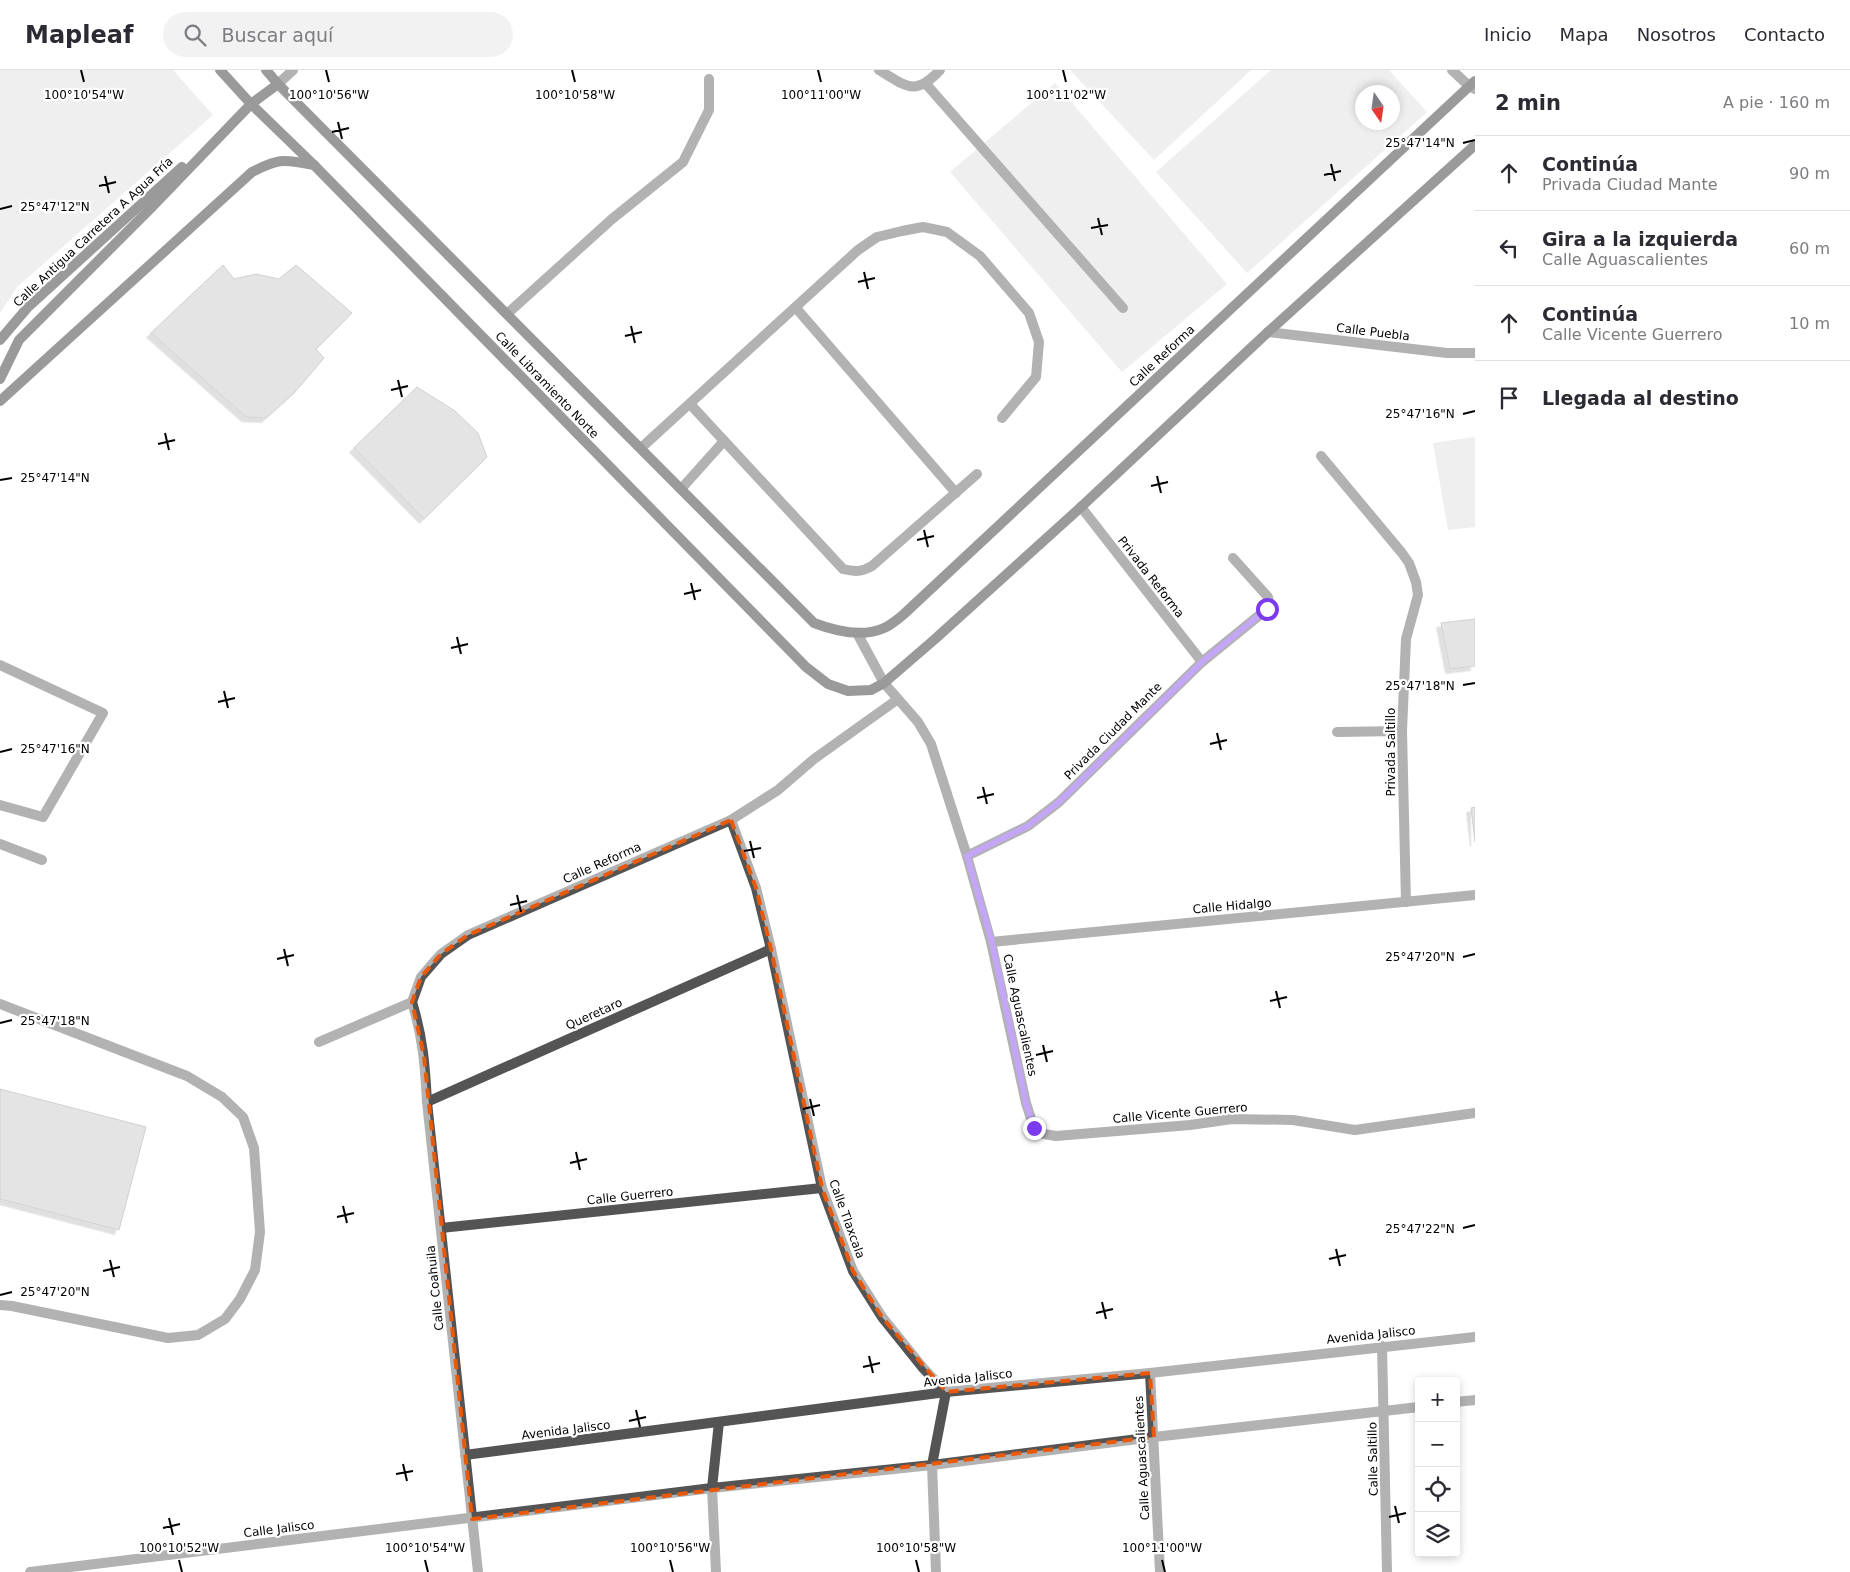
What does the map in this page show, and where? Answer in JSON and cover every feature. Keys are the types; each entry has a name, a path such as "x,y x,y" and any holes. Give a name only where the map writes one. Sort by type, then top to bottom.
{"street":[{"name":"Calle Libramiento Norte","path":"220,70 251,104 314,165 806,667 828,684 848,691 871,690 884,683"},
{"name":"Calle Libramiento Norte","path":"266,70 814,623 832,630 857,633"},
{"path":"0,379 19,340 153,206 251,104 293,70"},
{"path":"879,70 901,84 914,88 926,84 940,70"},
{"path":"1452,70 1473,85"},
{"path":"507,314 612,219 683,162 709,110 709,79"},
{"path":"926,84 1123,308"},
{"name":"Calle Reforma","path":"857,633 884,628 904,614 1473,85"},
{"name":"Calle Antigua Carretera A Agua Fría","path":"0,340 28,307 251,104"},
{"path":"884,683 935,640 1268,332 1475,145"},
{"path":"0,401 252,172 272,162 288,160 314,165"},
{"path":"641,448 858,250 877,237 923,227 947,232 980,256 1029,313 1039,342 1036,377 1002,418"},
{"path":"796,308 956,492"},
{"name":"Calle Puebla","path":"1268,332 1446,354 1475,353"},
{"path":"690,404 843,569 852,572 863,571 872,566 977,474"},
{"path":"681,489 724,441"},
{"name":"Privada Saltillo","path":"1321,456 1409,563 1416,582 1418,595 1406,639 1402,731 1406,902"},
{"name":"Privada Reforma","path":"1081,507 1202,662"},
{"name":"Privada Ciudad Mante","path":"967,856 1028,826 1059,802 1202,662 1267,609 1268,597 1233,558"},
{"name":"Calle Aguascalientes","path":"857,633 884,683 918,722 931,744 992,942 1026,1103"},
{"path":"0,665 103,713 43,817 0,805"},
{"name":"Calle Reforma","path":"412,1002 421,977 441,954 468,935 731,820 778,790 821,754 898,699"},
{"path":"1336,732 1402,731"},
{"name":"Calle Tlaxcala","path":"731,820 756,888 771,949 822,1188 853,1271 882,1317 923,1368 946,1392"},
{"path":"0,844 42,860"},
{"name":"Calle Hidalgo","path":"992,942 1475,895"},
{"name":"Queretaro","path":"427,1102 771,949"},
{"path":"319,1042 412,1002"},
{"name":"Calle Coahuila","path":"412,1002 420,1029 424,1056 427,1102 478,1572"},
{"path":"0,1004 187,1076 222,1097 243,1117 254,1148 260,1232 255,1270 240,1299 225,1319 198,1335 168,1338 0,1305"},
{"name":"Calle Vicente Guerrero","path":"1026,1103 1034,1128 1044,1134 1056,1136 1232,1120 1293,1120 1355,1130 1475,1113"},
{"name":"Calle Guerrero","path":"441,1228 822,1188"},
{"name":"Avenida Jalisco","path":"465,1455 946,1392 1150,1373 1475,1336"},
{"name":"Calle Saltillo","path":"1382,1346 1385,1410 1387,1572"},
{"name":"Calle Aguascalientes","path":"1150,1373 1160,1572"},
{"path":"936,1572 932,1465 946,1392"},
{"path":"1460,1402 1475,1400"},
{"path":"472,1519 712,1488 932,1465 1415,1407"},
{"path":"716,1572 712,1488 719,1422"},
{"name":"Calle Jalisco","path":"30,1572 472,1519"}],"highlighted area":[{"path":"731,820 756,888 771,949 822,1188 853,1271 882,1317 946,1392 1150,1373 1154,1437 472,1519 424,1056 412,1002 421,977 441,954 468,935"}],"shaded area":[{"path":"0,70 173,70 213,115 17,287 0,313"},
{"path":"1070,70 1251,70 1154,160"},
{"path":"1271,70 1389,70 1427,112 1247,273 1156,172"},
{"path":"1055,83 1227,284 1122,372 950,172"},
{"path":"1475,437 1475,527 1448,530 1433,443"}],"building":[{"path":"223,265 234,279 256,274 279,279 296,265 352,313 316,349 324,358 295,392 266,418 246,417 151,333"},
{"path":"417,387 455,411 478,433 487,457 424,519 354,448"},
{"path":"1475,619 1475,666 1450,669 1441,623"},
{"path":"1475,807 1475,842 1471,808"},
{"path":"0,1089 146,1127 119,1230 0,1199"}],"route":[{"path":"1034,1128 1026,1103 992,942 967,856 1028,826 1059,802 1202,662 1267,609"}]}
